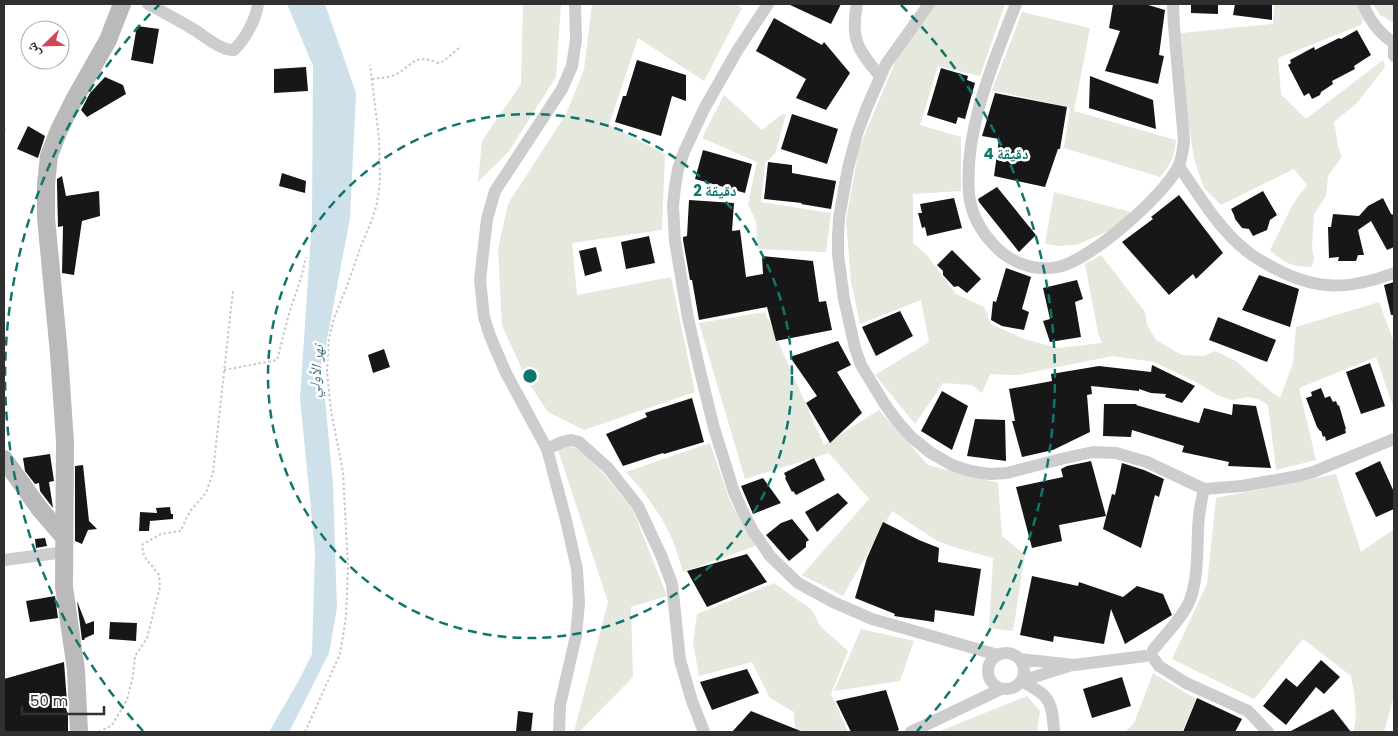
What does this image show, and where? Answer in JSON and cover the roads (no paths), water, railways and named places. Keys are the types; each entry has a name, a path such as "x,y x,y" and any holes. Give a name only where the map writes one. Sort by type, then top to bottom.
{"main road":[{"path":"79,732 76,670 64,587 65,442 46,218 49,156 74,100 108,40 122,4"},
{"path":"4,459 64,544"}],"street":[{"path":"148,4 194,29 221,47 234,50 248,30 255,16 258,4"},
{"path":"559,732 560,705 576,636 579,595 577,569 547,450 497,355 484,317 480,280 487,219 495,191 562,89 572,66 576,40 575,4"},
{"path":"768,4 704,109 684,152 674,187 675,241 688,318 714,428 734,492 750,524 770,556 798,582 832,602 872,619 998,655"},
{"path":"857,4 854,27 855,38 864,58 880,76"},
{"path":"929,4 886,64 880,76 857,134 848,168 839,218 838,255 844,299 855,348 872,385 897,421 911,437 932,453 970,472 1007,473 1093,452 1116,452 1146,462 1204,489 1242,486 1298,476 1313,472 1394,439"},
{"path":"1016,4 984,91 973,137 969,195 977,222 984,234 995,246 1005,255 1018,262 1045,269 1068,264 1090,252 1139,212 1163,189 1179,166 1184,141 1173,4"},
{"path":"1363,4 1374,23 1394,43"},
{"path":"1394,48 1394,56"},
{"path":"1179,166 1213,216 1247,252 1289,276 1312,284 1331,286 1349,285 1394,273"},
{"path":"547,450 562,442 571,440 579,442 608,468 638,506 661,555 672,584 680,660 692,701 704,732"},
{"path":"1021,681 1074,665 1151,655 1190,601 1197,573 1198,528 1204,489"},
{"path":"4,560 64,544"},
{"path":"1001,688 992,682 988,670 989,664 993,659 1003,653 1010,653 1020,659 1074,665"},
{"path":"1151,655 1159,666 1186,683 1248,710 1268,732"},
{"path":"911,732 1001,688 1017,686 1025,671 1020,659"},
{"path":"1021,681 1042,692 1050,701 1054,732"}],"water":[{"name":"نهر الأولي","path":"287,4 325,4 356,93 350,218 322,366 333,484 337,608 329,653 289,732 269,732 312,654 315,550 300,399 312,219 313,66"}]}
